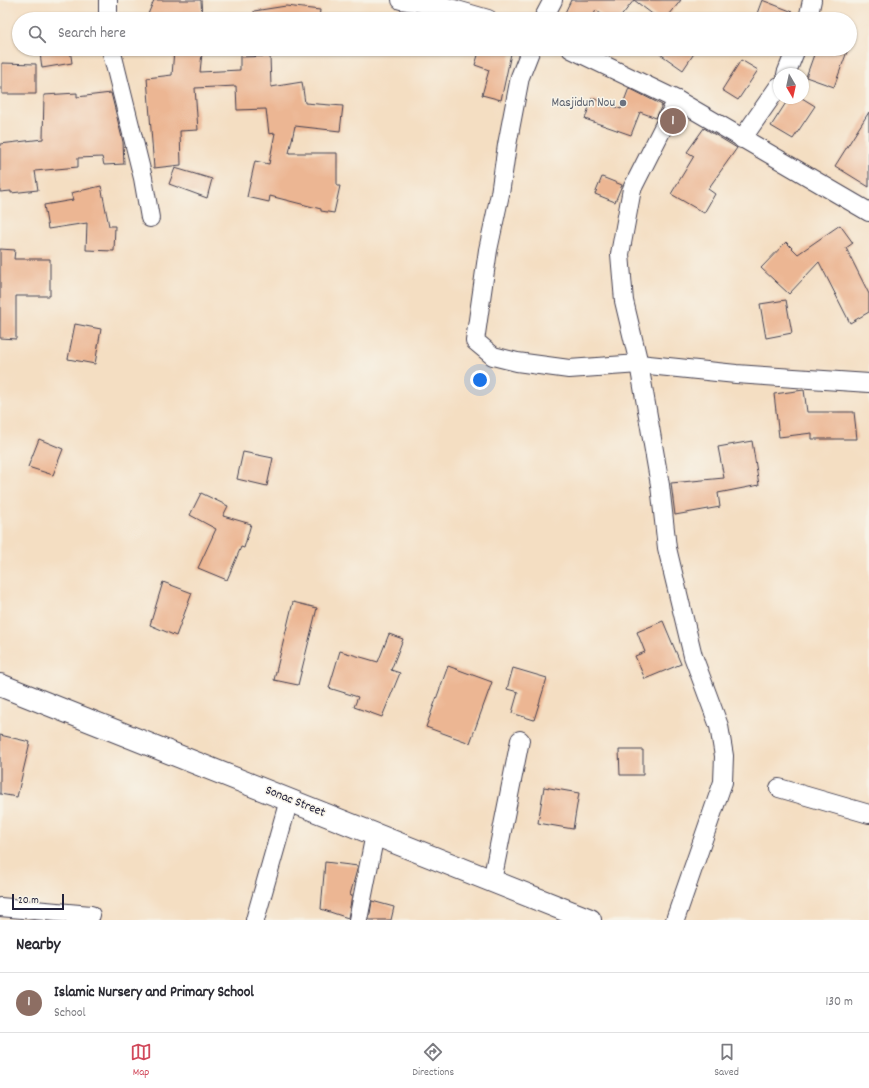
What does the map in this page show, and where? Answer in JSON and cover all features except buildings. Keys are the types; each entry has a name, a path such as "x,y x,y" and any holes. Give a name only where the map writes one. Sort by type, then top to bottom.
{"highway":[{"name":"Sonac Street","path":"0,685 590,920"}],"street":[{"path":"108,0 108,12"},
{"path":"401,0 443,6 464,12"},
{"path":"547,12 553,0"},
{"path":"809,12 812,0"},
{"path":"114,56 143,178 150,218"},
{"path":"528,56 520,77 507,145 500,194 488,250 475,341 493,356 517,362 569,370 639,364 736,374 869,383"},
{"path":"586,56 677,100 869,212"},
{"path":"788,68 793,56"},
{"path":"742,139 773,95"},
{"path":"675,920 723,782 724,756 719,726 693,656 667,548 660,486 639,364 624,301 620,254 632,188 677,100"},
{"path":"492,881 520,740"},
{"path":"779,788 869,814"},
{"path":"255,920 289,800"},
{"path":"358,920 375,834"},
{"path":"0,907 91,915"}],"place":[{"name":"Masjidun Nou","path":"623,103"},
{"name":"Islamic Nursery and Primary School","path":"673,121"}]}
